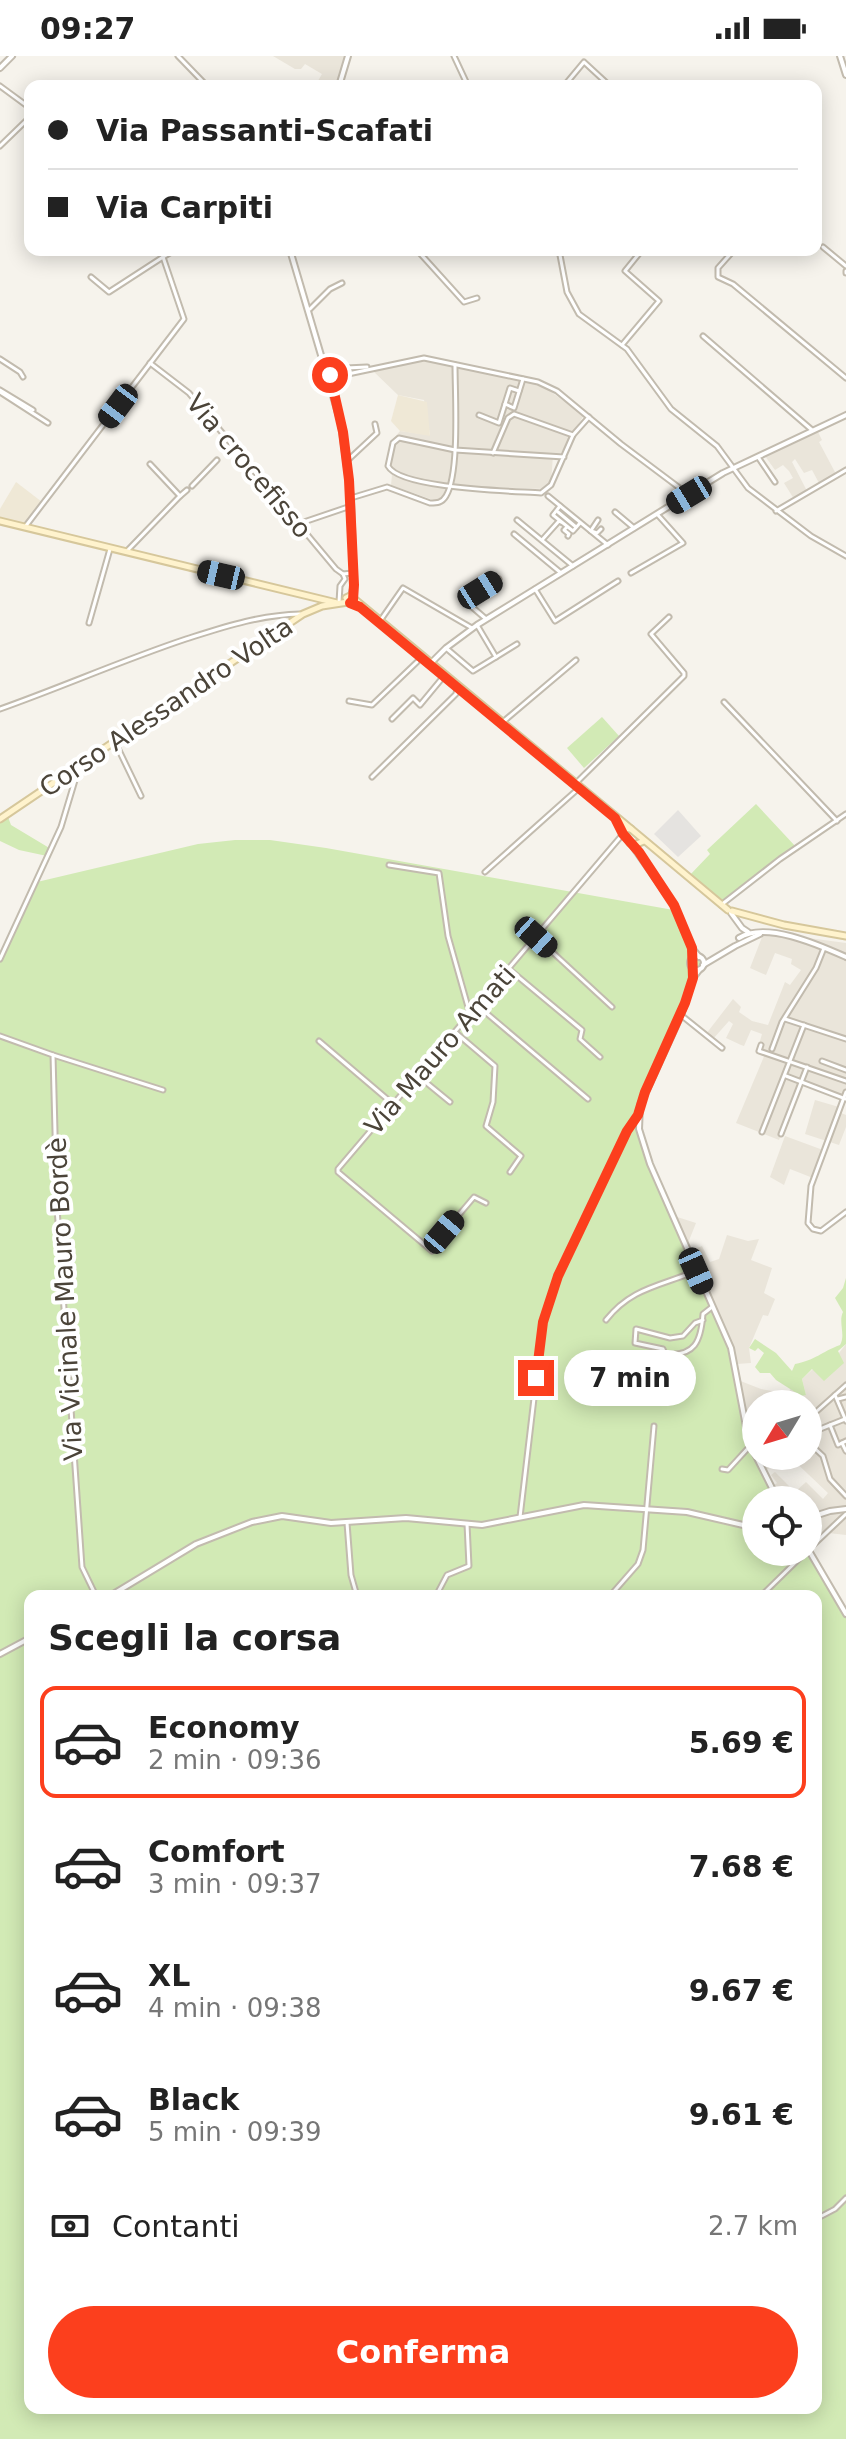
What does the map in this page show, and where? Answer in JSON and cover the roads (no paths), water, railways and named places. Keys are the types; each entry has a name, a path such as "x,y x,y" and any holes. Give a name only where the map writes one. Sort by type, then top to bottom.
{"main road":[{"path":"0,521 338,602 350,599 419,659 444,676 456,690 465,693 633,831 638,843"},
{"name":"Corso Alessandro Volta","path":"0,819 303,614 338,602"},
{"path":"615,818 623,831 730,911 846,936"},
{"path":"623,831 633,831"}],"street":[{"path":"0,68 12,56"},
{"path":"178,56 201,80"},
{"path":"341,80 347,56"},
{"path":"454,56 465,80"},
{"path":"569,80 589,56"},
{"path":"841,57 846,75"},
{"path":"584,62 604,80"},
{"path":"0,86 24,104"},
{"path":"0,146 24,123"},
{"path":"823,247 846,270"},
{"path":"292,256 341,423 351,498 354,573 350,599"},
{"path":"422,256 464,302 477,298"},
{"path":"560,256 567,292 574,307 622,345 642,367 671,409 713,442 748,488 824,545 846,556"},
{"path":"622,345 659,301 625,271 637,256"},
{"path":"729,256 718,268 718,277 733,284 846,378"},
{"path":"25,527 184,317 163,257 109,292 91,277"},
{"path":"310,309 330,289 342,283"},
{"path":"703,336 813,431"},
{"path":"325,365 339,370 424,358 547,385 689,495"},
{"path":"0,359 23,377"},
{"name":"Via crocefisso","path":"150,363 189,393 343,574"},
{"path":"351,498 387,487 438,503 444,499 449,488 455,450 455,364"},
{"path":"329,377 370,367"},
{"path":"329,377 339,370"},
{"path":"505,404 514,408 523,379"},
{"path":"479,415 499,423 510,388 519,391"},
{"path":"0,391 33,410"},
{"path":"0,391 48,423"},
{"path":"493,453 508,418 514,414 573,435"},
{"path":"430,664 474,626 733,468 846,415"},
{"path":"564,457 455,450 399,438 393,443 388,465 394,474 449,488 541,493 551,485 564,457 573,435 589,417"},
{"path":"347,461 377,433 375,424"},
{"path":"758,457 775,482"},
{"path":"192,486 217,460"},
{"path":"150,464 180,496"},
{"path":"776,511 846,470"},
{"path":"126,552 187,490"},
{"path":"548,496 608,545"},
{"path":"298,524 351,506"},
{"path":"560,506 556,511 576,527 580,522"},
{"path":"615,512 634,528"},
{"path":"631,573 683,543 657,514"},
{"path":"517,520 573,566"},
{"path":"598,520 592,530 597,533 601,529"},
{"path":"542,540 559,521 567,527 564,530 568,536"},
{"path":"514,534 561,573"},
{"path":"89,623 110,549"},
{"path":"338,602 340,586 345,579 343,574 354,573"},
{"path":"486,619 463,600 499,579"},
{"path":"535,589 555,621 618,581"},
{"path":"379,622 403,588 474,626 496,657"},
{"path":"0,709 135,657 242,621 303,614"},
{"path":"485,872 577,786 684,676 651,634 669,617"},
{"path":"446,648 473,671 517,644"},
{"path":"349,701 372,705 419,659"},
{"path":"501,723 576,660"},
{"path":"392,719 413,698 420,705 444,676"},
{"path":"372,777 456,690"},
{"path":"724,702 837,821"},
{"path":"115,742 141,796"},
{"path":"0,959 61,827 79,767"},
{"path":"721,905 780,859 846,814"},
{"name":"Via Mauro Amati","path":"486,1203 473,1198 431,1250 338,1169 623,831"},
{"path":"638,843 639,852 674,905 692,948 700,957 701,968"},
{"path":"389,865 439,873 448,936 470,1014"},
{"path":"730,911 748,932 797,936 846,957"},
{"path":"735,946 742,928"},
{"path":"739,938 748,932"},
{"path":"747,940 748,932"},
{"path":"519,1518 543,1322 558,1276 627,1131 638,1115 645,1092 681,1015 693,978 712,958 762,934"},
{"path":"536,937 612,1007"},
{"path":"692,948 693,978"},
{"path":"772,1049 789,1007 816,968 824,948"},
{"path":"691,963 700,957 712,958"},
{"path":"691,963 701,968"},
{"path":"509,969 582,1030 580,1039 600,1057"},
{"path":"477,1005 588,1099"},
{"path":"681,1015 722,1048"},
{"path":"785,1019 846,1039"},
{"path":"762,1132 804,1025"},
{"path":"455,1032 495,1066 493,1102 486,1126 521,1156 510,1172"},
{"path":"0,1036 163,1090"},
{"path":"319,1041 393,1104"},
{"path":"761,1045 759,1051 846,1081"},
{"name":"Via Vicinale Mauro Bordè","path":"53,1055 58,1224 82,1567 93,1590"},
{"path":"822,1061 846,1070"},
{"path":"781,1134 807,1067"},
{"path":"417,1075 450,1102"},
{"path":"785,1075 845,1098"},
{"path":"846,1092 811,1186 808,1223 821,1231 846,1212"},
{"path":"638,1115 641,1141 650,1164 731,1348 742,1405"},
{"path":"606,1320 619,1303 642,1289 696,1271"},
{"path":"703,1320 695,1323 683,1336 670,1338 636,1329 635,1343 663,1349 663,1354 679,1355 698,1341 703,1320 703,1314 712,1307"},
{"path":"822,1408 846,1385"},
{"path":"837,1397 846,1397"},
{"path":"822,1428 846,1420 837,1397"},
{"path":"830,1425 838,1445 844,1442 846,1451"},
{"path":"617,1590 642,1556 654,1426"},
{"path":"822,1455 830,1479 846,1496"},
{"path":"722,1469 728,1470 742,1456"},
{"path":"120,1590 183,1551 258,1520 288,1515 324,1522 406,1518 491,1525 575,1506 687,1512 742,1525"},
{"path":"822,1515 846,1510"},
{"path":"822,1535 846,1510"},
{"path":"347,1523 351,1575 355,1590"},
{"path":"439,1590 447,1575 468,1568 467,1524"},
{"path":"767,1590 792,1566"},
{"path":"818,1566 846,1614"},
{"path":"0,1654 24,1641"},
{"path":"822,2216 840,2206 846,2198"}]}
